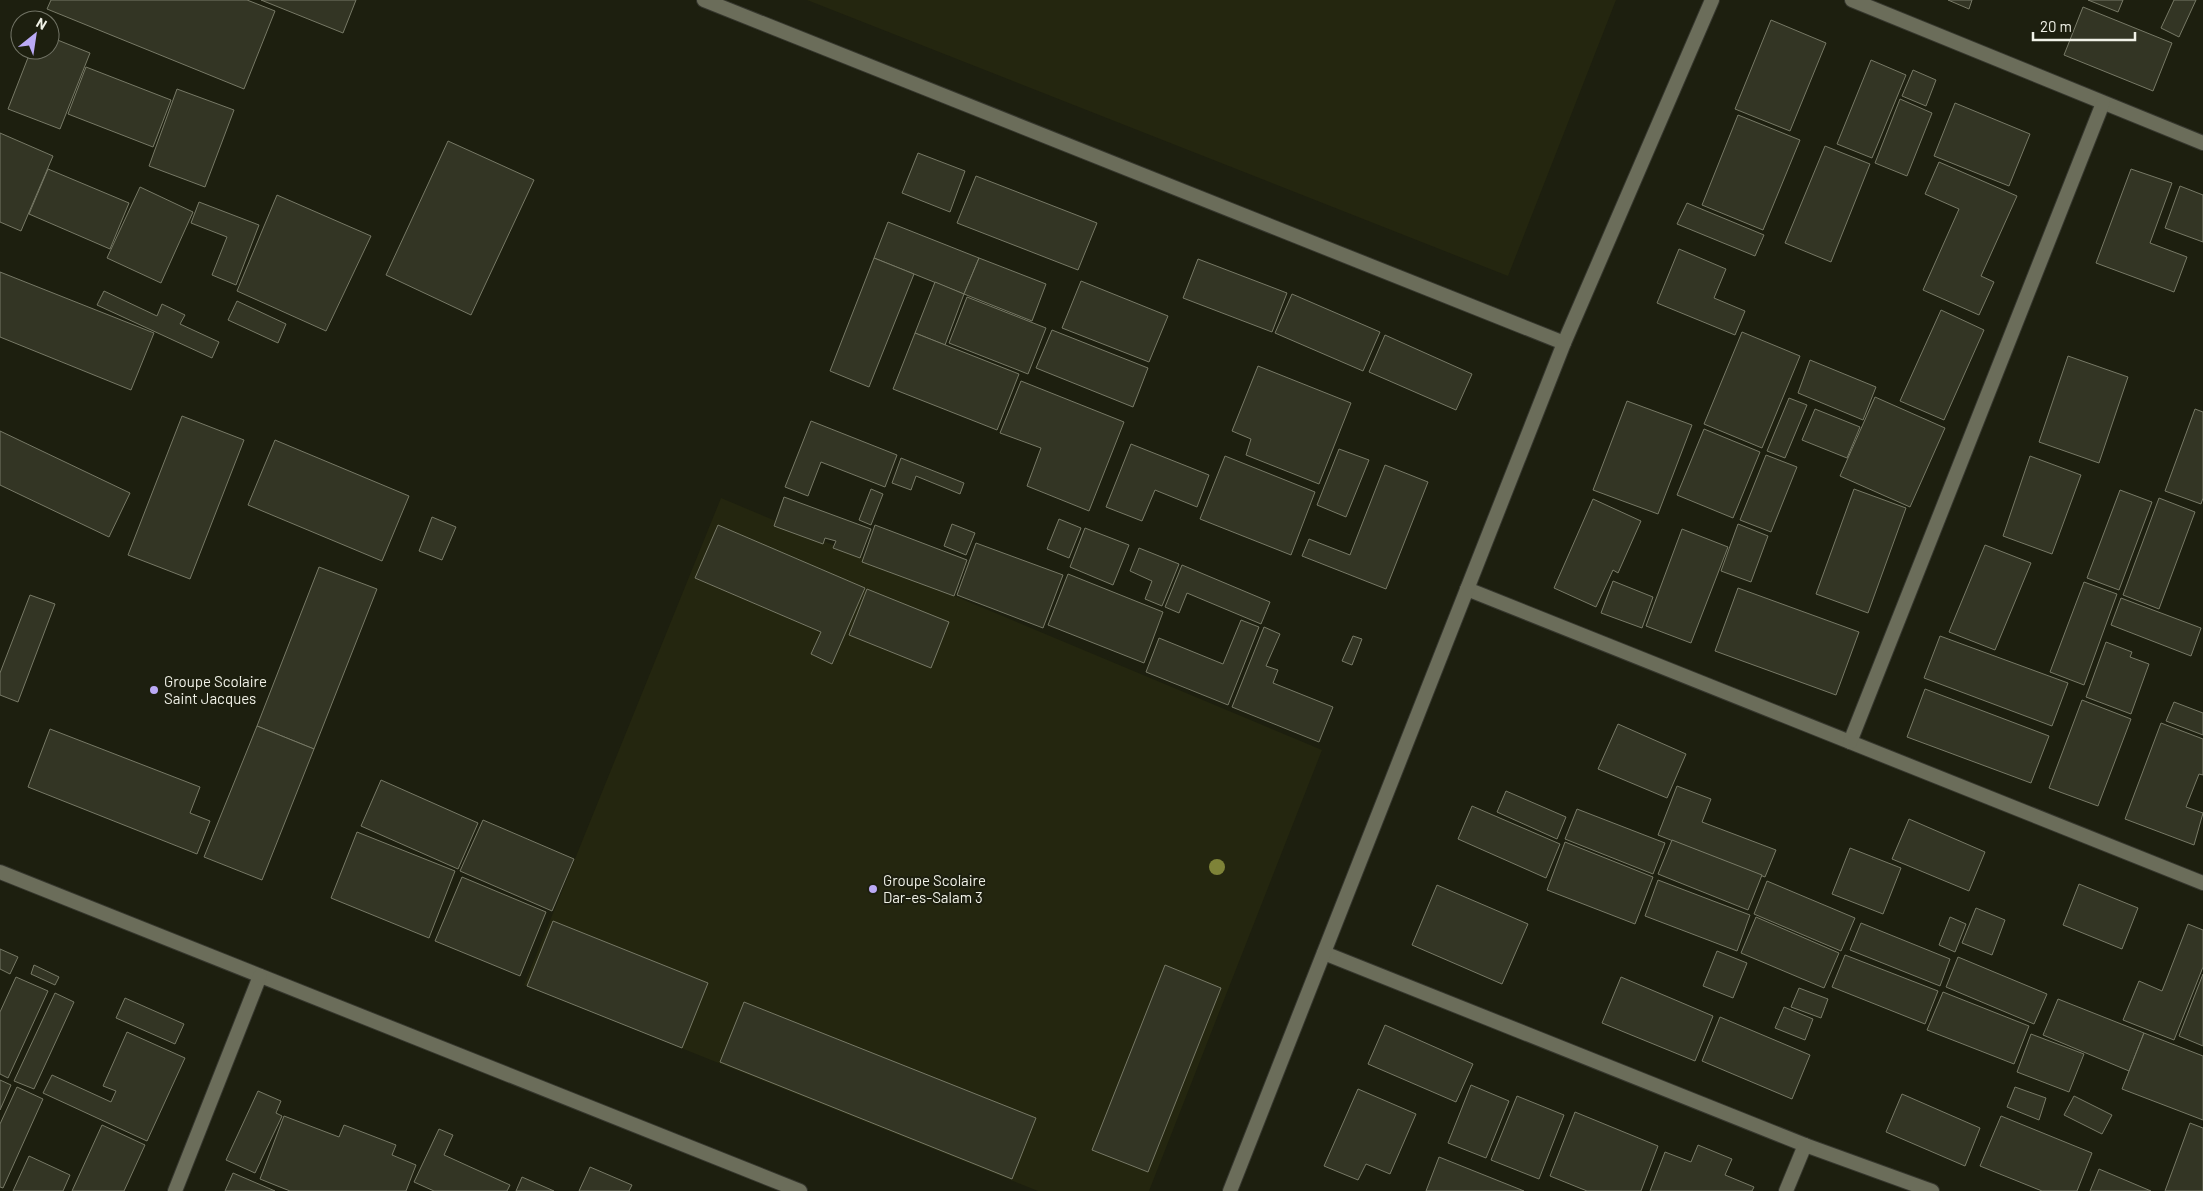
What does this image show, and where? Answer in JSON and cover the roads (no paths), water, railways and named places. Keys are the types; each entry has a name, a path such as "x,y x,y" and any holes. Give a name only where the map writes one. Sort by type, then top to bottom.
{"street":[{"path":"704,0 1564,343"},
{"path":"1230,1191 1564,343 1712,0"},
{"path":"1852,0 2203,143"},
{"path":"1850,742 2103,103"},
{"path":"1467,590 2203,883"},
{"path":"0,872 778,1187 800,1191"},
{"path":"1324,953 1805,1145 1932,1191"},
{"path":"175,1191 260,976"},
{"path":"1786,1191 1805,1145"}],"place":[{"name":"Groupe Scolaire Saint Jacques","path":"154,690"},
{"name":"Groupe Scolaire Dar-es-Salam 3","path":"873,889"}]}
